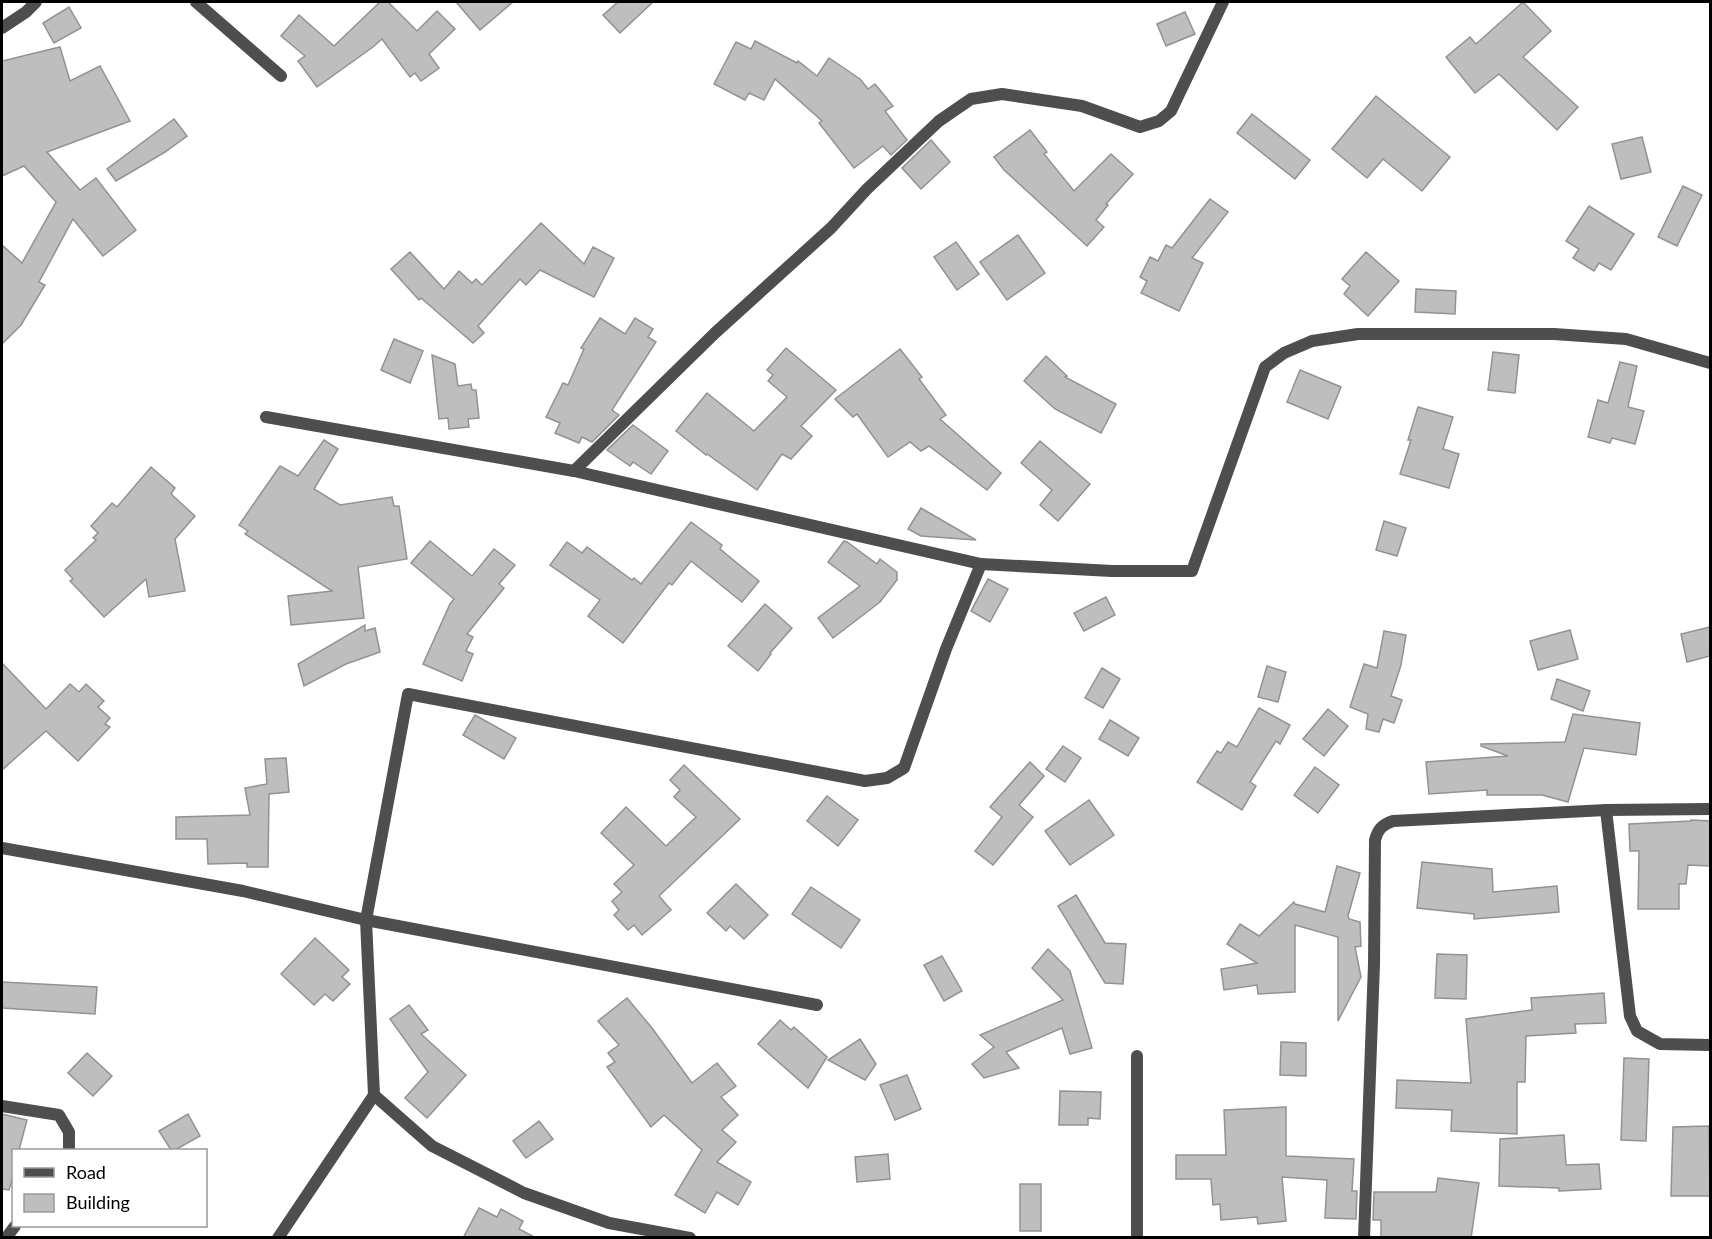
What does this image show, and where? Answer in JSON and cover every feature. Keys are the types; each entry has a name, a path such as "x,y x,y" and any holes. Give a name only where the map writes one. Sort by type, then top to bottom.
{"street":[{"path":"2,28 26,12 36,2"},
{"path":"196,2 281,76"},
{"path":"574,471 715,333 831,228 867,189 939,121 971,99 1002,94 1082,105 1140,127 1159,121 1171,111 1223,2"},
{"path":"266,417 574,471 981,564 1102,571 1192,571 1265,367 1284,353 1312,341 1358,334 1554,334 1626,339 1710,363"},
{"path":"278,1238 374,1095 366,920 408,694 865,781 887,778 904,768 946,649 981,564"},
{"path":"1364,1238 1377,831 1393,820 1606,810 1710,809"},
{"path":"1606,810 1630,1016 1637,1031 1660,1044 1710,1045"},
{"path":"2,848 243,891 366,920 817,1005"},
{"path":"1137,1056 1137,1238"},
{"path":"374,1095 432,1146 524,1193 609,1223 690,1238"},
{"path":"2,1106 59,1115 69,1132 69,1149"}],"building":[{"path":"380,2 388,2 417,31 437,11 455,29 429,54 439,68 421,81 415,73 410,77 382,39 317,87 298,61 305,56 281,36 299,15 334,46"},
{"path":"456,2 513,2 480,30"},
{"path":"618,2 653,2 620,33 603,15"},
{"path":"1523,2 1551,31 1523,57 1578,107 1557,130 1499,74 1475,93 1446,57 1470,37 1476,44"},
{"path":"69,7 81,28 54,43 43,23"},
{"path":"1185,12 1195,34 1166,46 1157,24"},
{"path":"755,41 797,63 798,61 817,76 829,58 860,79 868,89 875,84 893,106 885,111 907,140 891,155 883,146 854,168 819,123 822,121 775,79 764,100 749,93 745,100 714,84 736,42 751,49"},
{"path":"60,47 70,81 100,66 130,121 47,152 80,190 96,178 136,230 103,256 73,219 39,282 45,285 21,325 2,344 2,245 22,263 56,202 24,166 2,176 2,61"},
{"path":"1376,96 1450,157 1422,191 1383,159 1367,178 1332,149"},
{"path":"1252,114 1310,160 1295,179 1237,133"},
{"path":"174,119 187,136 116,181 107,169"},
{"path":"1030,130 1047,152 1044,154 1074,191 1111,154 1133,174 1106,204 1108,205 1096,220 1104,227 1087,246 1004,170 994,157"},
{"path":"1642,137 1651,172 1621,179 1612,144"},
{"path":"931,140 950,162 921,189 902,168"},
{"path":"1683,186 1702,195 1677,246 1658,237"},
{"path":"1210,199 1228,212 1192,258 1203,263 1179,311 1141,293 1147,281 1140,277 1150,257 1158,261 1166,245 1172,248"},
{"path":"1589,206 1634,234 1611,270 1599,263 1594,271 1573,258 1579,249 1566,241"},
{"path":"541,223 584,264 593,247 614,258 594,297 540,270 526,285 520,279 478,326 484,333 473,343 421,298 419,300 391,269 410,252 444,289 459,271 472,283 476,279 482,285"},
{"path":"1018,235 1045,273 1007,300 980,262"},
{"path":"956,242 979,274 957,290 934,257"},
{"path":"1366,252 1399,281 1368,316 1344,294 1350,286 1342,279"},
{"path":"1416,289 1456,291 1455,314 1415,312"},
{"path":"600,318 625,334 635,318 653,329 648,337 656,342 612,410 619,415 592,442 582,437 579,443 555,433 560,423 546,417 563,383 568,385 584,349 581,348"},
{"path":"394,339 423,351 410,383 381,370"},
{"path":"786,348 836,390 801,426 812,436 791,459 782,454 757,490 676,431 707,393 754,431 787,397 768,381 773,375 767,370"},
{"path":"900,349 922,377 919,379 946,415 940,419 1001,473 987,490 929,446 921,451 910,442 888,457 857,414 853,417 835,399"},
{"path":"1493,352 1519,355 1515,393 1488,390"},
{"path":"432,355 455,364 458,386 471,384 472,390 476,390 479,418 468,419 469,427 449,429 448,418 439,419"},
{"path":"1046,356 1067,376 1065,377 1116,404 1101,433 1055,409 1024,381"},
{"path":"1620,362 1637,366 1628,407 1644,411 1635,444 1612,438 1610,443 1588,437 1598,400 1608,403"},
{"path":"1300,370 1341,387 1328,419 1287,402"},
{"path":"1418,407 1453,417 1443,449 1459,454 1449,488 1400,474 1411,440 1408,440"},
{"path":"633,425 668,451 651,474 633,462 630,466 607,450"},
{"path":"324,440 338,449 314,489 340,505 392,497 394,506 399,506 407,559 358,567 364,618 291,625 288,596 332,591 245,534 248,531 239,525 280,466 298,476"},
{"path":"1040,441 1090,484 1058,521 1040,505 1052,490 1021,463"},
{"path":"151,467 175,488 171,494 195,516 175,539 185,591 149,597 146,579 104,617 70,581 73,579 65,570 96,540 93,538 98,533 91,526 112,503 117,507"},
{"path":"921,508 976,540 921,536 908,529"},
{"path":"1384,521 1406,528 1397,556 1376,550"},
{"path":"691,522 722,545 720,549 759,581 742,602 691,561 672,585 669,583 623,643 588,616 600,600 550,565 567,542 582,553 587,547 641,584"},
{"path":"430,541 472,576 494,549 515,565 499,584 504,588 467,634 473,637 466,651 473,654 462,681 423,664 454,599 411,563"},
{"path":"844,541 877,564 880,559 897,572 897,580 880,602 833,638 818,618 860,586 828,562"},
{"path":"988,579 1008,589 990,622 971,611"},
{"path":"1106,597 1115,615 1084,631 1074,613"},
{"path":"765,604 792,628 758,671 728,646"},
{"path":"365,625 365,631 375,628 380,652 346,664 304,686 298,664"},
{"path":"1710,627 1710,656 1687,662 1681,634"},
{"path":"1570,630 1578,659 1538,670 1530,641"},
{"path":"1384,631 1406,635 1401,665 1391,696 1402,700 1394,723 1383,719 1379,732 1366,729 1368,714 1350,707 1364,664 1377,668"},
{"path":"2,663 46,709 70,684 79,692 86,684 104,701 98,707 110,718 105,724 110,727 78,761 46,731 2,770"},
{"path":"1267,666 1286,672 1278,702 1258,697"},
{"path":"1102,668 1120,679 1103,708 1085,698"},
{"path":"1557,679 1590,691 1583,711 1551,699"},
{"path":"1259,708 1290,725 1280,744 1276,741 1250,782 1256,786 1242,810 1197,782 1217,751 1221,753 1228,742 1237,747"},
{"path":"1328,709 1348,726 1324,756 1303,739"},
{"path":"1573,714 1640,723 1636,755 1584,748 1568,802 1542,795 1487,795 1487,790 1429,794 1426,762 1508,756 1481,746 1481,744 1565,742"},
{"path":"475,715 516,738 504,759 463,735"},
{"path":"1110,720 1139,738 1128,756 1099,739"},
{"path":"1063,746 1081,758 1065,782 1046,769"},
{"path":"286,758 289,792 269,794 268,867 247,867 247,863 208,864 207,839 176,839 176,817 250,815 245,788 267,784 265,759"},
{"path":"1030,762 1044,776 1019,805 1033,817 993,865 975,851 1002,817 990,807"},
{"path":"684,765 740,819 659,896 671,910 642,935 634,925 628,930 614,915 619,910 612,901 622,892 614,884 634,865 601,833 626,807 666,846 696,817 674,797 680,790 670,780"},
{"path":"1315,767 1339,785 1318,813 1294,795"},
{"path":"827,796 858,820 838,846 807,821"},
{"path":"1089,800 1114,835 1070,865 1045,831"},
{"path":"1710,821 1710,866 1688,865 1686,884 1679,884 1679,909 1638,909 1639,851 1630,851 1629,824"},
{"path":"1422,862 1492,869 1493,892 1557,886 1559,912 1474,919 1474,914 1417,908"},
{"path":"1337,866 1360,873 1348,916 1349,919 1360,922 1361,946 1355,947 1361,977 1338,1021 1338,937 1295,925 1295,992 1258,994 1257,985 1224,990 1221,969 1257,963 1227,944 1240,924 1259,936 1294,902 1325,912"},
{"path":"736,884 768,915 744,939 730,926 726,931 707,913"},
{"path":"811,887 860,920 841,948 792,914"},
{"path":"1076,895 1105,943 1126,944 1123,984 1105,983 1058,906"},
{"path":"315,938 349,970 342,977 350,984 333,1001 325,994 314,1005 281,974"},
{"path":"1048,949 1070,971 1092,1048 1070,1054 1062,1028 1006,1052 1019,1068 984,1078 972,1064 994,1047 980,1035 1063,1000 1032,968"},
{"path":"1437,954 1467,955 1466,999 1435,998"},
{"path":"942,956 962,991 944,1001 924,965"},
{"path":"2,982 97,987 95,1014 2,1008"},
{"path":"1604,993 1606,1023 1575,1024 1576,1033 1526,1036 1525,1082 1517,1082 1517,1134 1451,1131 1452,1110 1396,1108 1397,1080 1471,1083 1466,1019 1532,1010 1531,998"},
{"path":"627,998 692,1083 717,1063 736,1086 721,1097 738,1115 722,1130 736,1142 717,1162 751,1182 738,1205 717,1192 705,1213 675,1195 702,1150 664,1115 651,1127 607,1067 615,1062 608,1053 619,1045 598,1021"},
{"path":"409,1005 428,1030 421,1034 466,1075 427,1118 405,1098 428,1072 390,1019"},
{"path":"780,1020 791,1030 794,1027 827,1057 808,1088 758,1044"},
{"path":"860,1039 876,1064 865,1080 828,1060"},
{"path":"1281,1042 1306,1043 1306,1076 1280,1075"},
{"path":"87,1053 112,1076 93,1096 68,1073"},
{"path":"1624,1058 1649,1059 1646,1141 1621,1140"},
{"path":"907,1075 921,1109 895,1120 880,1085"},
{"path":"1060,1091 1101,1092 1100,1119 1088,1118 1088,1125 1059,1125"},
{"path":"1286,1107 1286,1156 1354,1159 1352,1191 1357,1191 1356,1219 1325,1218 1327,1180 1282,1177 1286,1221 1258,1224 1257,1217 1221,1220 1220,1204 1213,1205 1211,1179 1176,1179 1176,1155 1226,1155 1224,1110"},
{"path":"2,1114 27,1120 19,1149 12,1149 12,1180 9,1190 2,1189"},
{"path":"188,1114 200,1136 177,1149 170,1149 159,1131"},
{"path":"539,1121 553,1139 526,1158 513,1141"},
{"path":"1709,1126 1710,1196 1671,1196 1673,1127"},
{"path":"1564,1135 1566,1165 1599,1164 1601,1189 1559,1191 1559,1188 1499,1186 1500,1139"},
{"path":"888,1154 890,1179 857,1182 855,1157"},
{"path":"1438,1178 1479,1183 1471,1238 1381,1238 1381,1220 1373,1220 1374,1192 1436,1192"},
{"path":"1020,1184 1041,1184 1041,1231 1020,1231"},
{"path":"479,1208 497,1217 501,1209 523,1221 519,1229 536,1238 463,1238"}]}
